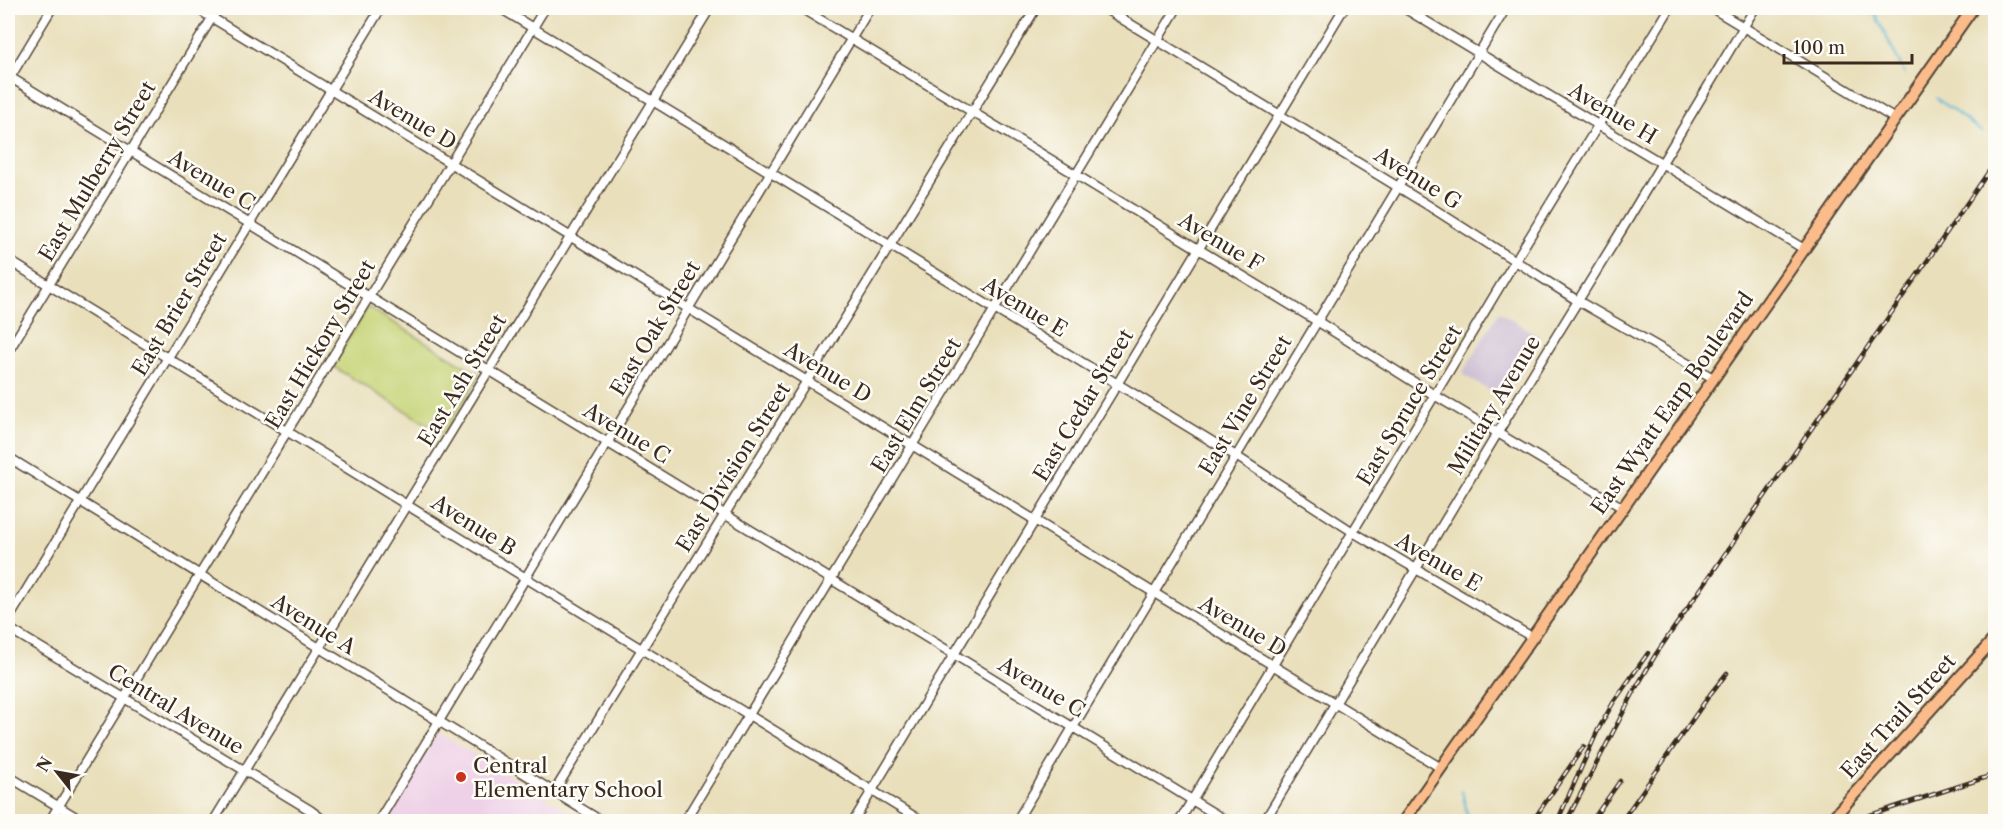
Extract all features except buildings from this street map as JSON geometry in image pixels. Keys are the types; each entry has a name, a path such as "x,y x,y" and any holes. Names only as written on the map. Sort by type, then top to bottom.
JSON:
{"main road":[{"name":"East Wyatt Earp Boulevard","path":"1403,822 1973,8"},
{"name":"East Trail Street","path":"1829,822 1995,637"}],"street":[{"path":"8,78 52,8"},
{"name":"Avenue D","path":"196,8 1441,768"},
{"name":"East Mulberry Street","path":"8,352 218,8"},
{"name":"East Brier Street","path":"8,620 381,8"},
{"name":"Avenue E","path":"500,8 1236,456 1353,532 1532,637"},
{"name":"East Hickory Street","path":"49,822 545,8"},
{"name":"East Ash Street","path":"213,822 710,8"},
{"name":"Avenue F","path":"801,8 1623,508"},
{"name":"East Oak Street","path":"378,822 870,8"},
{"name":"East Division Street","path":"554,792 1036,8"},
{"name":"Avenue G","path":"1104,8 1398,186 1578,301 1713,378"},
{"name":"East Elm Street","path":"684,822 1178,8"},
{"name":"East Cedar Street","path":"853,822 1344,8"},
{"name":"Avenue H","path":"1404,8 1804,249"},
{"name":"East Vine Street","path":"1016,822 1506,8"},
{"name":"East Spruce Street","path":"1179,822 1515,261 1670,8"},
{"path":"1712,8 1895,119"},
{"name":"Military Avenue","path":"1264,822 1755,8"},
{"name":"Avenue C","path":"8,78 1228,822"},
{"name":"Avenue B","path":"8,260 923,822"},
{"name":"Avenue A","path":"8,457 603,822"},
{"name":"Central Avenue","path":"8,628 326,822"},
{"path":"8,776 84,822"}],"shaded area":[{"path":"1499,312 1540,337 1502,398 1462,374"},
{"name":"Central Elementary School","path":"438,733 585,821 383,822"}],"green space":[{"path":"368,307 480,375 443,434 332,366"}],"waterway":[{"path":"1872,8 1905,74"},
{"path":"1936,98 1982,132"},
{"path":"1462,791 1469,822"}],"railway":[{"path":"1566,822 1656,654 1996,161"},
{"path":"1557,822 1598,730 1613,703 1648,653"},
{"path":"1621,822 1727,673"},
{"path":"1532,822 1584,746"},
{"path":"1849,822 1996,774"},
{"path":"1591,822 1620,781"}],"place":[{"name":"Central Elementary School","path":"461,777"}]}
